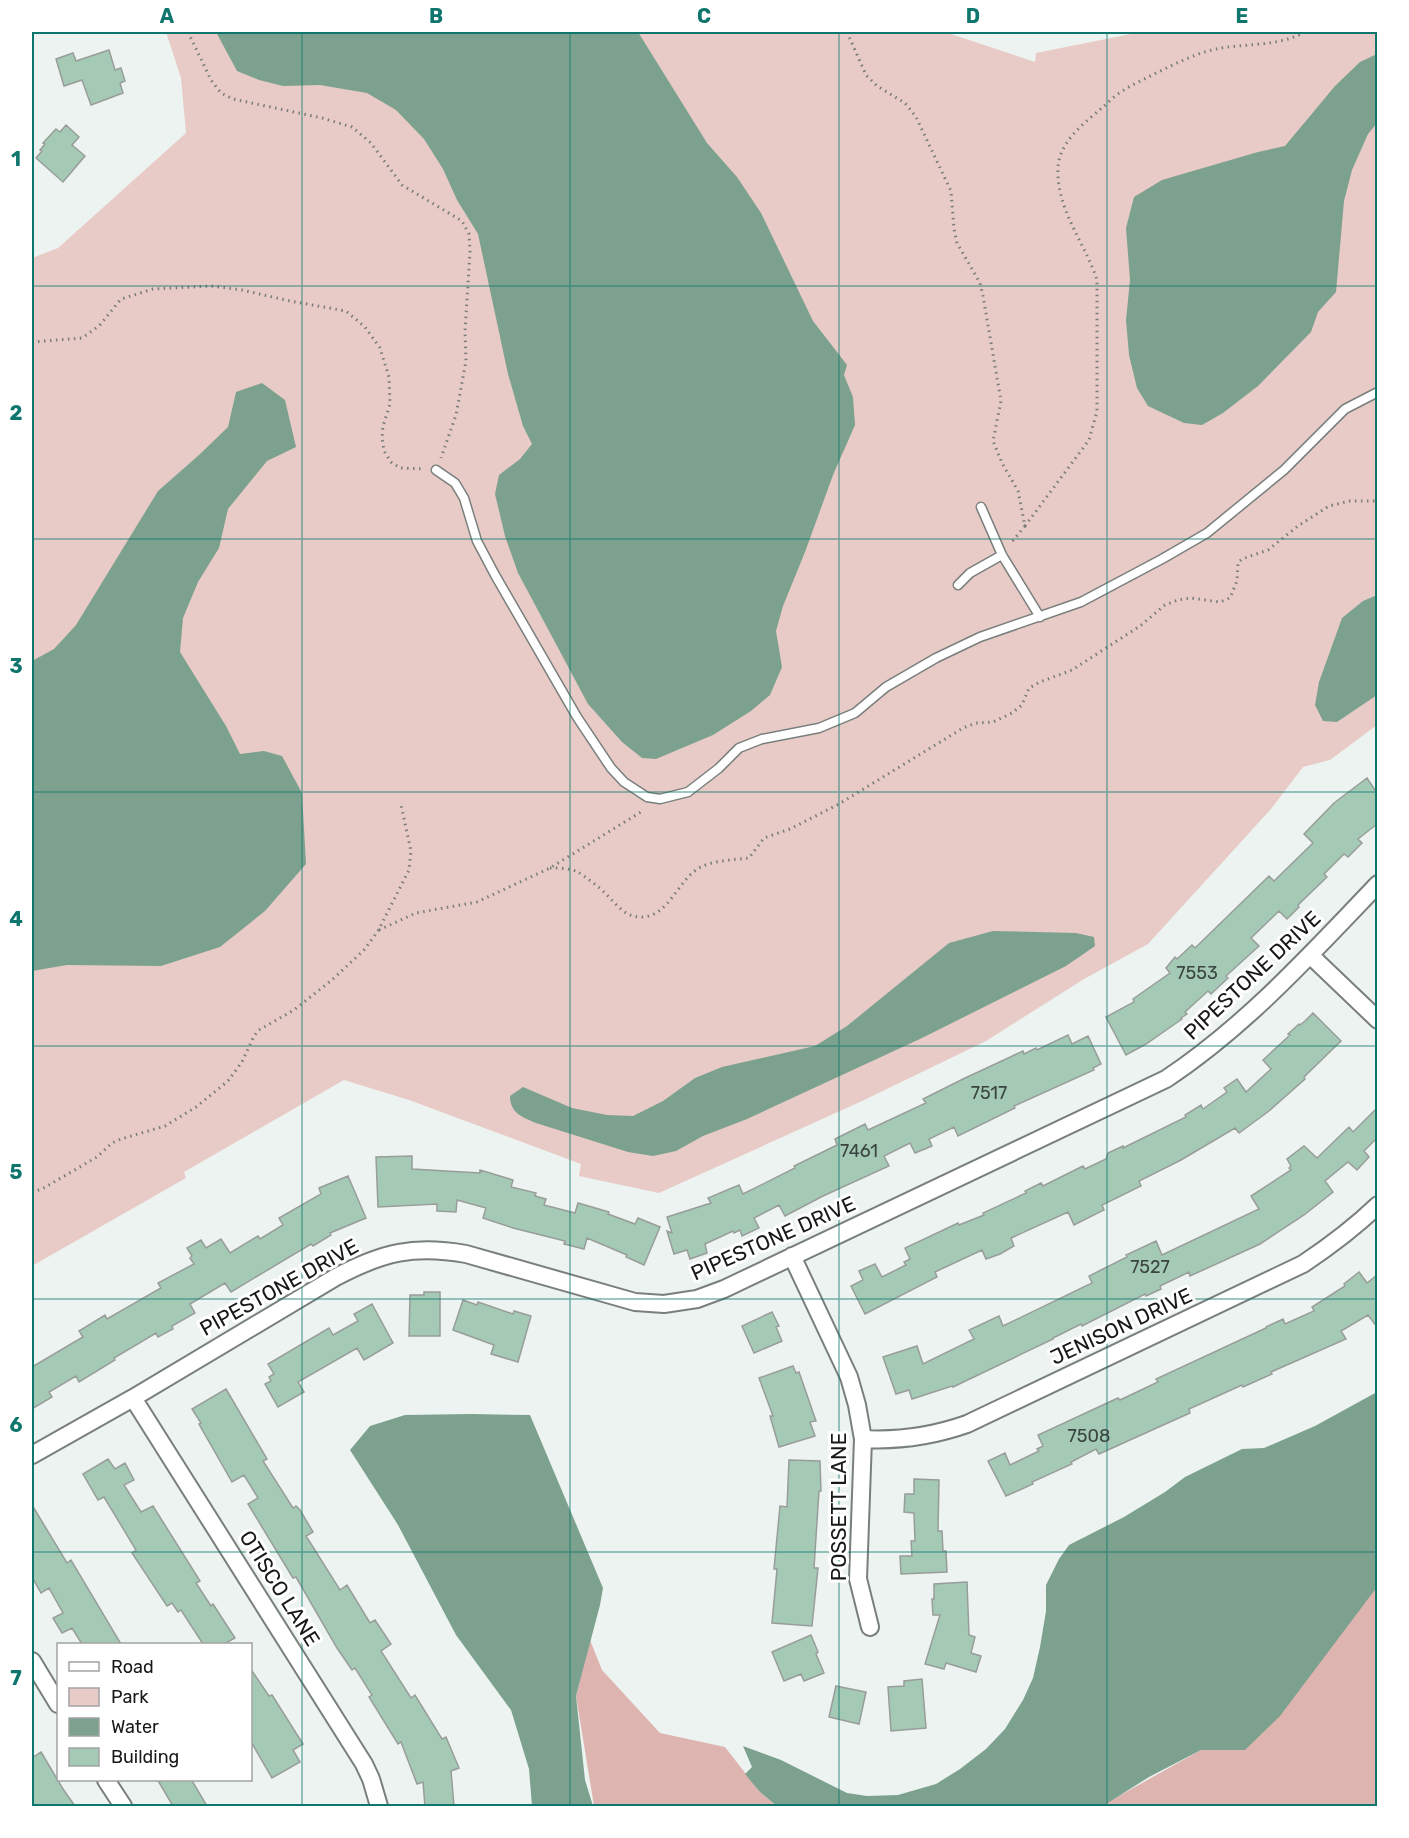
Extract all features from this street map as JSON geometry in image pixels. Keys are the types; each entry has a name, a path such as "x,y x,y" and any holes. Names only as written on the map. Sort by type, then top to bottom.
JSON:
{"street":[{"name":"PIPESTONE DRIVE","path":"32,1455 133,1398 336,1276 364,1262 390,1254 416,1249 466,1254 635,1302 664,1304 697,1299 724,1289 1166,1079 1189,1064 1239,1023 1310,955 1377,884"},
{"path":"1310,955 1377,1020"},
{"name":"JENISON DRIVE","path":"863,1439 916,1438 967,1424 1303,1264 1356,1226 1377,1205"},
{"name":"POSSETT LANE","path":"792,1256 849,1377 857,1405 863,1439 858,1579 870,1627"},
{"name":"OTISCO LANE","path":"133,1398 364,1764 379,1806"},
{"path":"32,1661 57,1702"},
{"path":"107,1781 123,1806"}],"lane":[{"path":"436,470 455,483 464,498 477,542 577,717 611,768 631,787 647,797 660,799 688,792 719,768 739,748 762,739 819,728 855,713 886,687 936,658 980,637 1081,602 1162,560 1207,533 1284,470 1346,409 1377,392"},
{"path":"981,507 1002,555 1040,617"},
{"path":"958,585 970,573 1002,555"}],"path":[{"path":"32,342 82,338 99,326 121,299 153,289 222,287 346,311 365,327 380,348 389,377 390,404 382,438 384,451 391,462 400,468 436,470 456,415 466,361 465,331 470,252 469,234 462,221 402,185 371,143 352,127 322,118 233,99 220,93 210,80 188,32"},
{"path":"847,32 866,75 877,86 905,103 916,117 951,191 957,243 980,283 1001,401 993,441 1018,491 1025,526"},
{"path":"1002,555 1089,440 1097,411 1097,280 1071,225 1062,198 1058,169 1061,154 1068,141 1080,127 1122,90 1183,60 1215,50 1285,40 1305,32"},
{"path":"550,868 562,868 576,872 605,893 621,911 638,917 656,913 665,907 698,868 710,863 749,858 764,838 790,829 839,804 963,728 976,723 993,722 1012,713 1022,705 1029,688 1072,670 1140,626 1165,605 1191,598 1220,602 1230,598 1237,581 1238,563 1242,558 1268,550 1298,526 1329,506 1350,501 1377,501"},
{"path":"378,930 416,913 477,902 550,868 660,799"},
{"path":"32,1192 42,1189 97,1157 112,1143 165,1126 196,1107 228,1081 242,1062 259,1030 294,1010 333,979 364,950 378,930 408,870 411,851 401,805"}],"green space":[{"path":"166,32 945,32 1035,62 1036,53 1141,32 1377,32 1377,725 1330,760 1303,767 1271,809 1148,944 1084,979 986,1041 862,1101 659,1193 579,1176 581,1164 409,1100 344,1080 184,1172 186,1178 32,1266 32,258 58,248 186,133 181,78"}],"shaded area":[{"path":"1377,1585 1377,1806 1101,1806 1201,1750"},
{"path":"590,1640 602,1670 660,1733 725,1747 760,1792 777,1806 594,1806 576,1696"}],"water":[{"path":"216,32 638,32 707,143 737,177 761,213 813,321 847,365 844,375 853,397 855,425 833,475 783,606 776,631 782,667 770,695 751,711 713,735 656,759 642,758 622,742 588,704 518,573 505,536 495,494 499,475 520,459 532,444 523,426 508,374 478,234 457,200 443,169 424,139 396,110 367,93 320,85 283,86 237,71"},
{"path":"1377,54 1377,123 1368,134 1352,170 1344,201 1336,292 1318,312 1311,332 1258,386 1223,413 1202,425 1184,423 1148,406 1137,388 1129,355 1126,320 1130,280 1126,228 1134,197 1162,180 1285,146 1335,86 1360,62"},
{"path":"262,383 285,400 296,447 267,461 228,509 219,548 198,582 183,618 180,652 226,726 240,754 264,751 282,756 302,793 306,864 265,911 220,947 161,966 67,965 32,971 32,661 54,649 76,625 158,491 228,427 236,392"},
{"path":"1377,595 1377,695 1337,722 1323,721 1315,705 1319,682 1342,618 1363,601"},
{"path":"993,931 1076,933 1094,937 1095,946 1066,966 922,1038 747,1119 703,1136 676,1151 653,1156 628,1152 536,1123 522,1116 512,1107 510,1096 523,1087 572,1108 607,1115 633,1116 663,1101 695,1078 722,1067 815,1046 847,1026 949,943"},
{"path":"1377,1392 1377,1587 1280,1716 1245,1750 1201,1750 1149,1777 1103,1806 777,1806 760,1792 745,1774 752,1767 743,1746 781,1760 847,1793 867,1796 898,1795 936,1784 986,1749 1005,1729 1023,1700 1033,1678 1040,1647 1046,1611 1046,1585 1069,1545 1124,1517 1185,1477 1242,1449 1264,1448 1315,1426"},
{"path":"405,1415 530,1415 603,1588 576,1696 585,1780 593,1806 532,1806 529,1769 511,1710 456,1635 398,1525 350,1450 370,1426"}],"building":[{"path":"109,50 115,70 121,68 125,81 120,83 123,93 91,105 82,80 64,86 56,59 73,53 76,61"},
{"path":"66,125 79,137 72,145 85,156 63,182 36,158 42,151 40,150 45,144 43,143 56,129 60,132"},
{"path":"1367,778 1377,793 1377,824 1358,839 1362,843 1348,857 1344,854 1324,874 1327,877 1287,919 1279,911 1251,938 1259,946 1226,976 1228,978 1211,994 1208,991 1185,1012 1187,1014 1182,1019 1126,1055 1106,1017 1134,1002 1133,999 1170,973 1166,968 1175,957 1177,959 1192,945 1195,948 1269,876 1274,881 1313,843 1304,834 1334,803"},
{"path":"1313,1013 1341,1041 1304,1077 1305,1079 1269,1111 1239,1133 1235,1128 1181,1160 1139,1181 1141,1186 1102,1205 1104,1210 1074,1225 1068,1212 1011,1238 1014,1246 1000,1254 986,1259 982,1250 935,1272 937,1277 865,1314 851,1286 863,1280 859,1271 875,1264 882,1277 906,1265 904,1262 910,1259 905,1248 958,1223 959,1225 984,1215 983,1213 1026,1193 1025,1191 1041,1183 1043,1186 1083,1166 1085,1169 1106,1159 1108,1153 1186,1117 1185,1115 1201,1105 1203,1109 1227,1092 1224,1088 1237,1079 1246,1092 1271,1069 1263,1060 1290,1035 1288,1034"},
{"path":"1068,1035 1072,1044 1088,1036 1101,1064 1093,1068 1094,1070 1014,1106 1015,1108 958,1136 954,1127 929,1139 932,1146 915,1153 910,1143 884,1156 889,1166 785,1216 779,1205 754,1218 759,1228 742,1236 740,1230 734,1233 733,1231 705,1244 707,1253 690,1259 687,1250 674,1254 667,1231 672,1233 667,1217 711,1203 708,1198 739,1185 743,1194 837,1145 835,1139 865,1124 868,1130 926,1103 923,1099 963,1079 1023,1051 1024,1054 1036,1048 1037,1050"},
{"path":"1377,1108 1377,1138 1364,1151 1369,1157 1357,1170 1348,1162 1325,1181 1333,1192 1304,1215 1260,1244 1190,1276 1189,1272 1160,1286 1161,1289 1146,1296 1145,1294 1082,1326 1081,1324 953,1387 912,1399 909,1390 896,1394 883,1357 917,1346 923,1364 974,1339 969,1330 999,1316 1003,1326 1092,1283 1089,1276 1156,1241 1162,1255 1259,1209 1251,1196 1291,1170 1287,1159 1304,1146 1317,1158 1349,1127 1353,1132"},
{"path":"412,1156 412,1169 480,1173 480,1170 513,1180 511,1187 536,1193 535,1196 546,1199 544,1205 575,1213 578,1203 609,1212 608,1214 635,1224 638,1218 660,1227 644,1265 587,1238 584,1249 564,1244 565,1241 483,1218 486,1208 457,1200 456,1212 437,1211 437,1204 378,1207 376,1157"},
{"path":"348,1176 366,1218 330,1233 331,1235 313,1246 311,1244 231,1292 225,1283 190,1304 195,1313 172,1326 173,1329 158,1337 156,1333 79,1382 76,1376 49,1392 52,1397 32,1409 32,1367 83,1337 79,1331 105,1315 107,1319 161,1288 158,1283 194,1264 187,1248 201,1240 206,1248 221,1239 230,1253 258,1236 260,1239 283,1225 279,1218 321,1194 319,1188"},
{"path":"1359,1272 1367,1283 1377,1275 1377,1327 1368,1315 1341,1331 1346,1339 1243,1387 1242,1385 1189,1409 1190,1413 1099,1454 1096,1449 1071,1462 1072,1464 1006,1496 988,1461 1005,1453 1010,1465 1039,1451 1037,1449 1043,1446 1038,1435 1118,1398 1120,1400 1158,1382 1156,1379 1283,1319 1285,1324 1314,1311 1312,1307 1345,1286 1344,1284"},
{"path":"424,1292 440,1292 440,1336 409,1336 410,1295 424,1295"},
{"path":"463,1300 477,1305 478,1302 513,1314 514,1311 531,1316 518,1362 491,1354 494,1345 453,1330"},
{"path":"372,1304 393,1343 364,1360 357,1348 298,1382 304,1392 278,1407 265,1384 271,1381 269,1377 274,1374 268,1364 329,1328 333,1335 358,1321 354,1314"},
{"path":"772,1312 779,1326 776,1327 782,1341 754,1353 742,1326"},
{"path":"793,1366 796,1373 799,1372 816,1421 810,1422 815,1436 779,1447 770,1416 773,1416 759,1378"},
{"path":"226,1389 267,1459 263,1461 293,1508 296,1506 300,1510 313,1532 306,1536 340,1590 347,1585 370,1623 375,1620 391,1644 381,1651 411,1698 415,1695 442,1739 446,1737 459,1768 451,1771 454,1806 425,1806 423,1782 417,1784 401,1742 398,1744 369,1697 372,1695 355,1668 352,1670 337,1648 296,1577 293,1578 248,1504 258,1498 244,1475 232,1482 199,1424 201,1423 192,1409"},
{"path":"108,1459 115,1469 125,1463 134,1480 124,1485 141,1512 153,1506 200,1581 196,1583 235,1638 226,1643 202,1643 181,1610 178,1612 172,1603 167,1606 132,1553 136,1550 104,1497 98,1500 83,1474"},
{"path":"789,1460 820,1461 821,1491 819,1491 814,1568 818,1568 812,1626 772,1623 780,1506 787,1507"},
{"path":"914,1479 939,1480 938,1531 942,1531 947,1572 901,1574 900,1556 912,1556 911,1541 915,1541 914,1513 904,1512 905,1494 914,1494"},
{"path":"32,1505 67,1563 71,1560 120,1643 81,1643 72,1628 62,1633 53,1618 63,1613 49,1588 41,1593 32,1577"},
{"path":"967,1582 969,1635 975,1637 971,1653 981,1656 976,1672 946,1663 944,1669 925,1664 940,1615 933,1615 934,1584"},
{"path":"811,1635 824,1673 804,1681 801,1674 784,1681 772,1652"},
{"path":"252,1671 269,1696 272,1695 303,1744 293,1750 300,1762 272,1778 252,1743"},
{"path":"922,1679 926,1728 891,1731 888,1687 904,1686 904,1681"},
{"path":"836,1686 866,1692 859,1724 829,1717"},
{"path":"41,1752 57,1781 75,1806 32,1806 32,1758"},
{"path":"158,1781 192,1781 207,1806 173,1806"}]}
